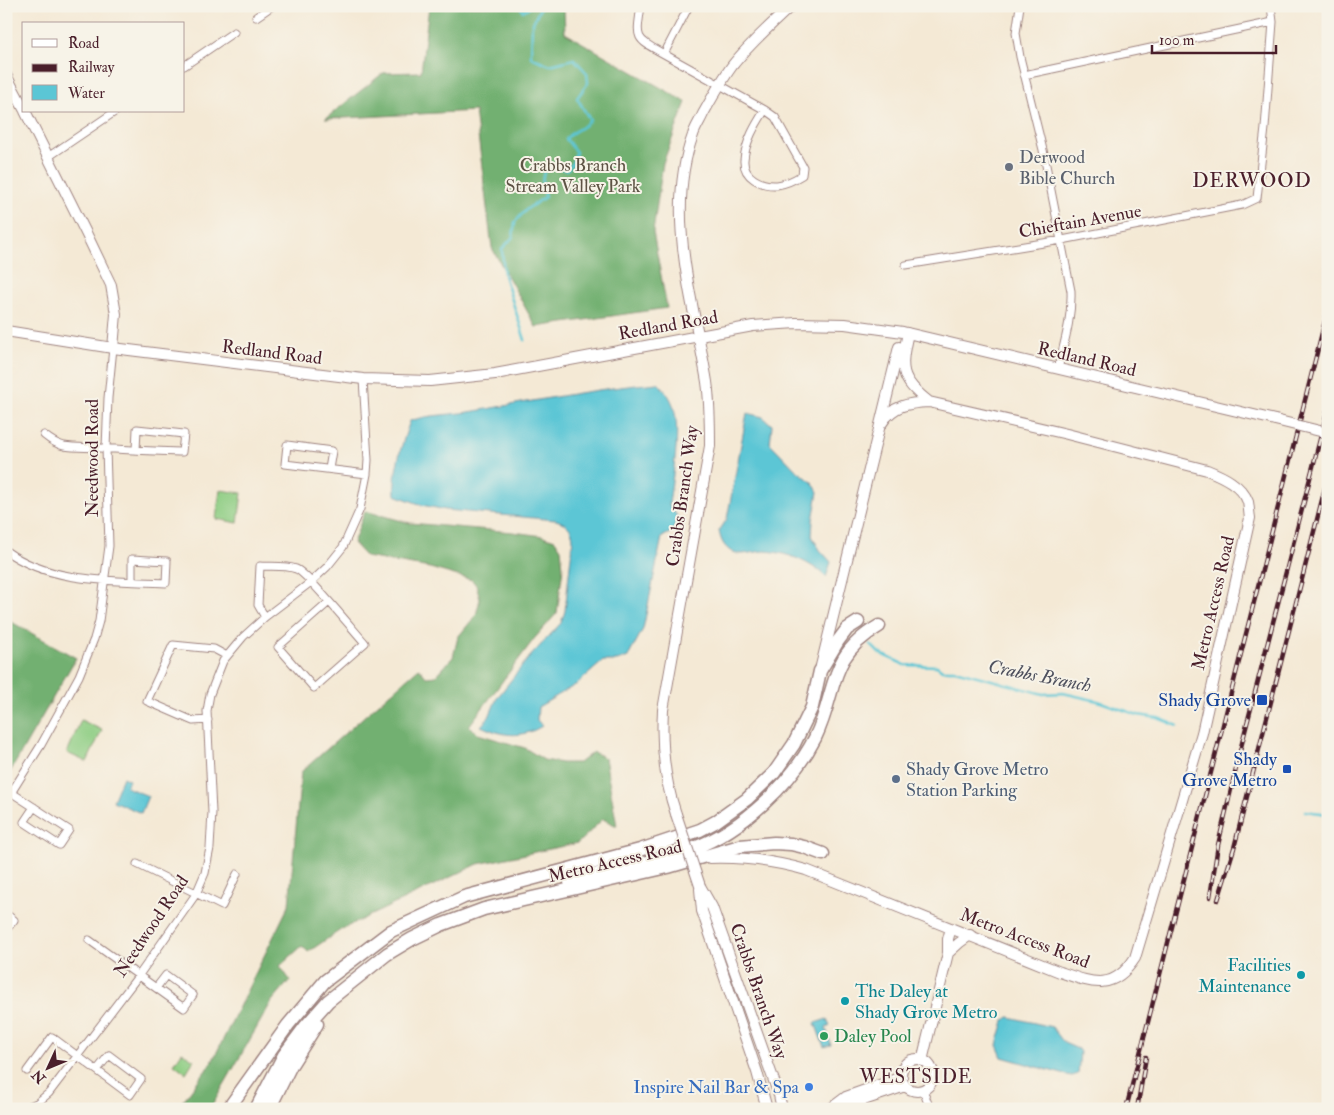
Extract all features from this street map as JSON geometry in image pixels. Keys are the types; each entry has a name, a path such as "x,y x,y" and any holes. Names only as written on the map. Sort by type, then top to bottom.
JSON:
{"highway":[{"path":"820,671 847,629 858,622"},
{"path":"513,901 590,876 696,848 734,826 773,794 791,774 815,738 836,674 846,654 862,637 879,626"},
{"name":"Metro Access Road","path":"260,1066 288,1025 325,981 391,932 464,897 649,847 700,830 715,822 764,784 787,755 812,708 820,671"},
{"path":"699,859 740,846 774,843 804,846 823,854"},
{"name":"Metro Access Road","path":"256,1109 284,1055 305,1027 339,991 394,950 426,931 462,916 513,901 560,892 699,859"},
{"path":"269,1109 291,1065 312,1031 362,973"},
{"path":"228,1109 240,1090 260,1066"},
{"path":"236,1109 260,1066"}],"main road":[{"name":"Crabbs Branch Way","path":"782,1109 779,1095 712,907 700,886 668,791 662,733 664,704 710,446 710,410 707,382 685,256 681,212 683,175 693,134 720,84 748,48 791,6"},
{"name":"Needwood Road","path":"6,75 22,106"},
{"name":"Needwood Road","path":"25,112 94,247 111,285 116,314 113,348"},
{"name":"Redland Road","path":"6,331 113,348 363,379 430,381 494,374 753,326 845,324 905,332 1328,433"},
{"path":"905,332 903,371 915,391 929,402"},
{"name":"Metro Access Road","path":"820,671 879,428 905,332"},
{"path":"879,428 886,417 898,406 929,402"},
{"name":"Metro Access Road","path":"699,859 739,858 774,862 806,870 1060,972 1091,982 1108,981 1120,975 1130,966 1138,948 1202,733 1250,518 1248,501 1238,488 1225,477 1207,470 1067,434 929,402"},
{"name":"Crabbs Branch Way","path":"700,886 702,910 757,1072 767,1109"},
{"path":"922,1061 948,953 948,939 951,928"},
{"path":"948,953 958,942 970,935"},
{"path":"922,1061 929,1065 933,1073 930,1085 923,1090 913,1091 903,1081 903,1068 909,1062 922,1061"},
{"path":"830,1108 849,1105 903,1081"}],"street":[{"path":"256,17 272,6"},
{"path":"641,6 637,34 642,41 766,110 775,117 803,167 802,175 792,181 776,185 762,183 752,178 746,172 743,162 744,153 756,126 766,110"},
{"path":"664,54 689,6"},
{"path":"1020,6 1016,33 1062,240 1071,303 1068,333 1058,369"},
{"path":"1024,75 1273,22 1271,6"},
{"name":"Chieftain Avenue","path":"906,265 1062,240 1242,205 1257,198 1265,128 1273,22"},
{"path":"185,65 234,32"},
{"path":"48,157 115,112"},
{"name":"Needwood Road","path":"6,802 41,745 79,676 99,621 106,580 109,546 106,448 113,348"},
{"name":"Needwood Road","path":"28,1108 49,1093 79,1056 196,894 205,873 210,848 212,812 208,711 210,694 227,656 243,637 265,617 311,582 327,567 343,547 360,509 367,474 368,460 363,379"},
{"path":"44,435 51,441 65,446 136,450 182,452 184,434 137,428 136,450"},
{"path":"329,469 332,451 287,445 285,464 367,474"},
{"path":"6,551 26,563 57,574 106,580 132,581 166,582 167,561 132,560 132,581"},
{"path":"265,617 258,605 260,566 296,569 311,582 329,602 365,643 314,688 278,647 329,602"},
{"path":"208,720 193,721 147,701 173,645 214,649 227,656"},
{"path":"12,793 34,807 69,830 59,845 24,822 34,807"},
{"path":"136,864 222,906 237,874"},
{"path":"6,914 14,920 6,930"},
{"path":"89,940 138,975 156,988 184,1008 193,995 166,975 156,988"},
{"path":"26,1071 52,1037 79,1056 97,1070 130,1094 142,1079 109,1055 97,1070"},
{"path":"923,1090 930,1109"}],"green space":[{"name":"Crabbs Branch Stream Valley Park","path":"429,6 564,6 565,33 686,102 663,163 653,232 667,308 536,327 492,248 475,111 325,119 383,73 421,72"},
{"path":"220,490 242,493 238,523 216,519"},
{"path":"365,511 410,523 513,532 543,536 555,540 561,549 563,568 557,613 534,639 469,726 478,734 525,748 544,760 579,763 593,752 605,758 617,826 603,819 578,843 478,864 342,929 308,952 302,946 280,966 290,980 272,1001 210,1109 177,1109 212,1062 289,905 301,772 419,668 426,677 436,676 453,657 458,637 476,615 480,599 476,585 472,580 430,568 366,557 353,543"},
{"path":"6,619 76,658 6,779"},
{"path":"81,720 102,730 87,762 67,753"},
{"path":"182,1052 194,1060 186,1073 174,1064"}],"water":[{"path":"658,383 670,399 676,416 676,454 669,505 677,516 673,531 662,537 643,629 628,657 617,661 603,661 577,684 538,707 537,720 542,726 527,733 512,735 481,726 489,717 497,698 526,661 561,623 565,611 573,538 568,526 556,520 446,510 422,505 395,495 397,467 410,421 589,391"},
{"path":"747,413 763,417 772,425 770,443 795,469 813,483 818,492 812,536 820,550 831,562 826,577 806,562 790,556 765,551 738,554 728,549 722,541 719,531 727,519"},
{"path":"123,777 129,780 126,787 148,796 141,813 113,801"},
{"path":"1009,1017 1052,1027 1064,1043 1078,1049 1080,1052 1078,1074 1072,1076 1062,1074 1002,1057 997,1045 1004,1021"},
{"name":"Daley Pool","path":"827,1019 830,1026 826,1028 831,1045 824,1047 815,1023"}],"waterway":[{"name":"Crabbs Branch","path":"520,6 523,11 532,6"},
{"name":"Crabbs Branch","path":"525,340 504,275 502,249 513,237 515,222 527,209 545,197 542,180 546,169 549,166 567,170 572,164 576,152 566,139 590,120 577,98 588,83 587,73 574,59 550,65 531,57 532,25 540,8 537,6"},
{"name":"Crabbs Branch","path":"870,644 879,653 905,665 937,666 942,670 955,670 1043,694 1063,693 1098,701 1138,715 1158,718 1178,726"},
{"name":"Crabbs Branch","path":"1305,811 1328,814"}],"railway":[{"path":"1126,1109 1328,309"},
{"path":"1210,897 1218,845 1241,747 1328,408"},
{"path":"1218,900 1234,848 1328,476"},
{"path":"1137,1109 1146,1057"}],"place":[{"name":"Derwood Bible Church","path":"1009,167"},
{"name":"Shady Grove","path":"1262,700"},
{"name":"Shady Grove Metro","path":"1287,769"},
{"name":"Shady Grove Metro Station Parking","path":"896,779"},
{"name":"Facilities Maintenance","path":"1301,975"},
{"name":"The Daley at Shady Grove Metro","path":"845,1001"},
{"name":"Daley Pool","path":"824,1036"},
{"name":"Inspire Nail Bar & Spa","path":"809,1087"}],"district":[{"name":"DERWOOD","path":"1252,180"},
{"name":"WESTSIDE","path":"916,1076"}]}
